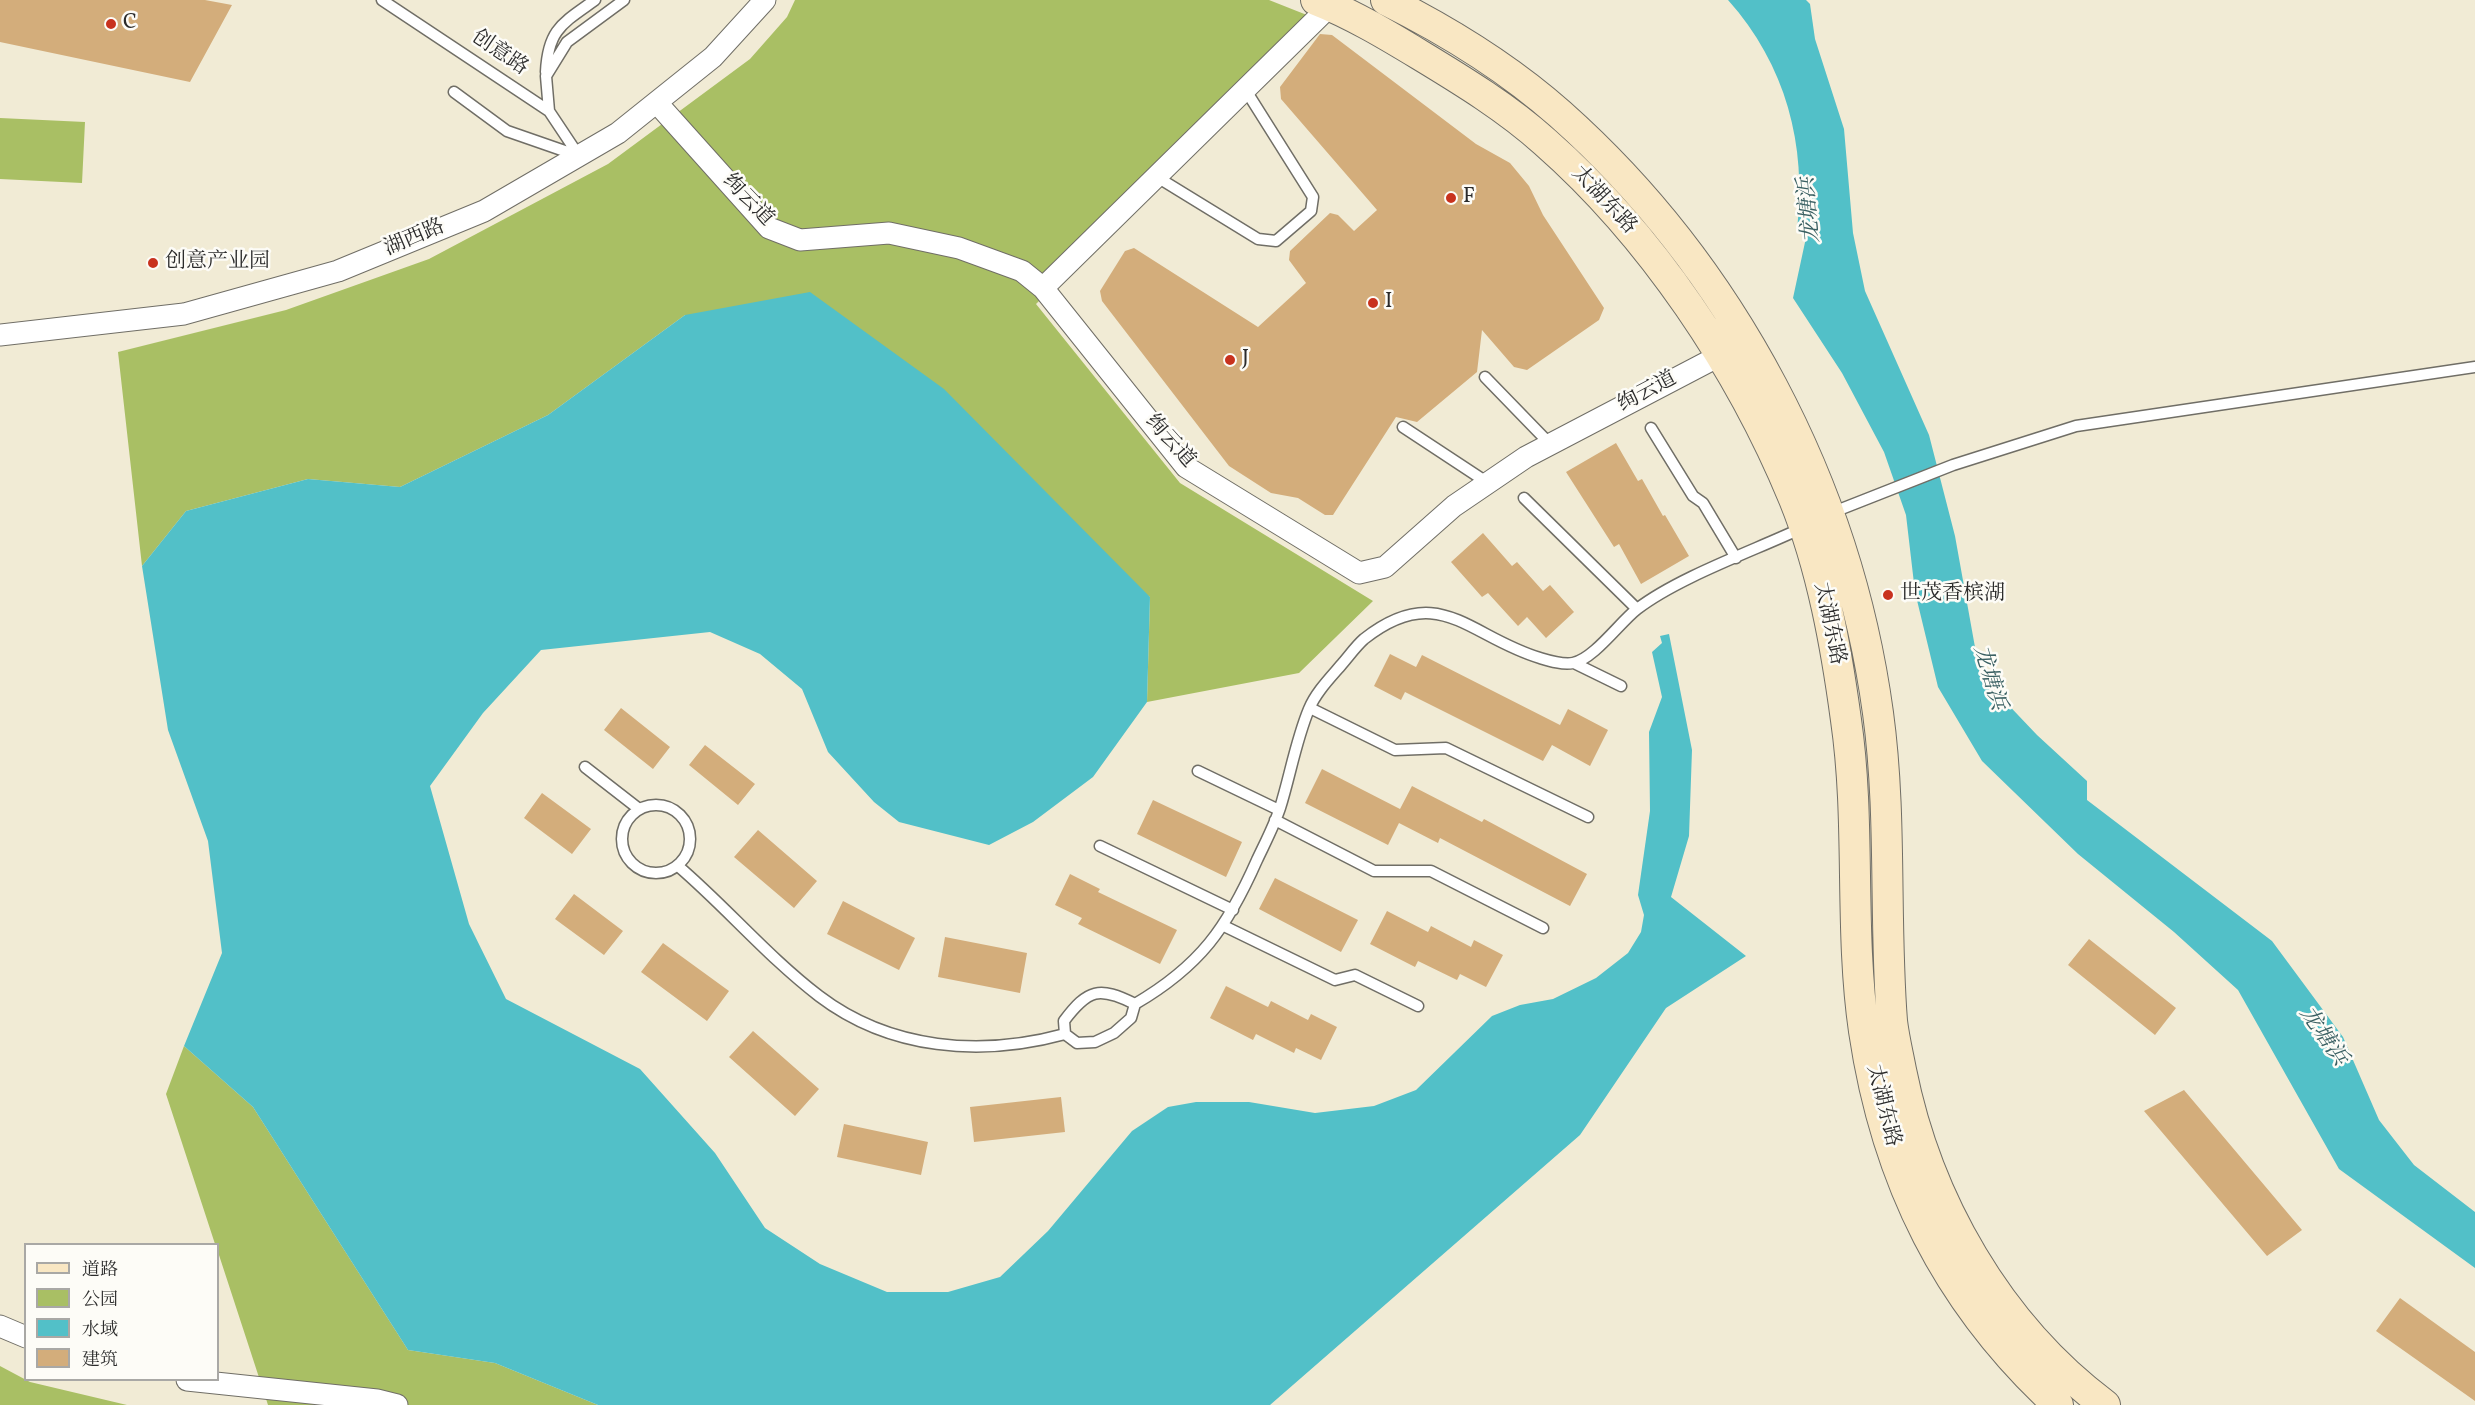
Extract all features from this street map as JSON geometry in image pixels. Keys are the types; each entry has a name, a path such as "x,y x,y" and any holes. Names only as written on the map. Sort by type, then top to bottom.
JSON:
{"main road":[{"name":"太湖东路","path":"1386,0 1488,58 1560,113 1621,174 1671,232 1734,318 1789,419 1831,513 1864,633 1879,714 1885,788 1893,1026 1909,1109 1933,1178 1959,1233 1984,1276 2051,1358 2105,1405"},
{"name":"太湖东路","path":"1323,3 1469,85 1543,140 1599,194 1647,249 1719,356 1760,427 1795,501 1817,570 1833,643 1847,722 1853,783 1857,927 1864,1029 1885,1131 1911,1200 1933,1248 1990,1335 2058,1405"}],"street":[{"name":"湖西路","path":"0,335 184,314 338,272 484,211 618,133 713,57 765,0"},
{"path":"1043,288 1245,89 1323,3"},
{"name":"绚云道","path":"657,103 769,228 800,240 889,233 959,248 1022,271 1043,288 1186,467 1359,573 1385,567 1454,506 1550,444 1719,356"},
{"path":"0,1326 24,1336"},
{"path":"196,1381 377,1400 397,1405"}],"lane":[{"name":"创意路","path":"382,0 549,111 579,156"},
{"path":"549,111 546,76 547,52 558,27 595,0"},
{"path":"546,76 567,42 624,0"},
{"path":"1157,177 1258,239 1276,241 1311,211 1313,197 1245,89"},
{"path":"454,92 507,131 579,156"},
{"path":"1831,513 1953,465 2076,426 2475,367"},
{"path":"1485,377 1550,444"},
{"path":"1403,427 1488,483"},
{"path":"1651,428 1693,496 1703,503 1736,558"},
{"path":"1524,498 1637,609"},
{"path":"1574,663 1601,644 1637,609 1676,585 1803,528"},
{"path":"1135,1004 1115,994 1102,992 1087,995 1064,1021 1065,1034 1077,1043 1095,1042 1114,1033 1131,1018 1135,1004 1168,985 1198,958 1224,926 1277,815 1310,708 1326,683 1363,640 1391,622 1412,613 1429,612 1447,615 1530,655 1552,662 1574,663 1621,686"},
{"path":"1310,708 1395,750 1446,748 1588,817"},
{"path":"585,767 639,809"},
{"path":"1198,771 1374,871 1431,871 1543,928"},
{"path":"651,805 664,806 676,811 685,820 690,832 690,845 686,857 678,866 665,873 650,873 637,868 627,857 622,843 623,829 629,818 639,809 651,805"},
{"path":"1100,846 1233,910"},
{"path":"678,866 819,996 854,1019 907,1038 957,1047 987,1048 1031,1044 1065,1034"},
{"path":"1224,926 1335,981 1355,975 1419,1006"}],"green space":[{"path":"795,0 1269,0 1322,21 1036,304 1180,483 1373,601 1299,673 1147,702 1150,597 685,315 548,415 400,487 308,479 186,511 142,566 118,352 286,310 429,259 608,164 750,59 787,17"},
{"path":"0,118 85,122 82,183 0,179"},
{"path":"184,1046 253,1107 408,1350 495,1363 598,1405 268,1405 219,1255 219,1243 215,1243 166,1094"},
{"path":"0,1366 24,1379 24,1381 127,1405 0,1405"}],"water":[{"name":"龙塘浜","path":"1728,0 1806,0 1810,4 1815,39 1844,129 1853,233 1865,291 1929,435 1955,536 1980,675 2037,735 2087,781 2087,800 2272,941 2343,1037 2379,1120 2414,1165 2475,1212 2475,1268 2339,1169 2238,990 2174,932 2078,854 1982,761 1938,687 1915,592 1906,515 1884,452 1842,373 1793,298 1807,233 1797,230 1799,167 1788,108 1765,51"},
{"path":"810,292 944,389 1150,597 1147,702 1093,777 1033,822 989,845 899,822 874,802 828,752 802,689 760,654 710,632 541,650 483,713 430,786 469,924 506,999 640,1069 715,1153 765,1228 820,1264 887,1292 948,1292 1000,1277 1048,1231 1132,1131 1168,1107 1196,1102 1249,1102 1315,1113 1374,1106 1416,1090 1492,1016 1520,1005 1553,999 1596,978 1628,953 1641,932 1644,915 1638,895 1650,811 1649,732 1662,697 1652,652 1662,643 1660,636 1669,634 1692,750 1689,836 1671,897 1746,956 1666,1008 1580,1135 1270,1405 598,1405 495,1363 408,1350 253,1107 184,1046 222,953 208,841 168,730 142,566 186,511 308,479 400,487 548,415 685,315"}],"building":[{"name":"C","path":"0,0 205,0 232,5 190,82 0,42"},
{"path":"1320,34 1332,35 1476,144 1510,163 1529,186 1543,215 1604,308 1599,320 1527,370 1514,367 1482,330 1477,372 1417,422 1396,417 1333,515 1325,515 1298,498 1271,493 1229,466 1102,301 1100,291 1125,251 1134,248 1258,327 1306,283 1289,260 1290,251 1330,213 1338,215 1354,231 1377,210 1281,99 1280,87"},
{"path":"1616,443 1638,481 1642,479 1689,556 1641,584 1619,544 1614,547 1566,472"},
{"path":"1483,533 1512,566 1517,562 1543,591 1550,585 1574,612 1546,638 1527,617 1518,626 1488,593 1482,597 1451,562"},
{"path":"1390,654 1416,667 1422,655 1560,725 1568,709 1608,730 1590,766 1552,745 1543,761 1405,692 1401,700 1374,686"},
{"path":"621,708 670,747 653,769 604,730"},
{"path":"705,745 755,784 738,805 689,765"},
{"path":"1322,769 1400,809 1412,786 1482,822 1484,819 1587,874 1570,906 1440,838 1438,843 1399,823 1388,845 1305,803"},
{"path":"542,793 591,829 572,854 524,818"},
{"path":"1153,800 1242,842 1226,877 1137,834"},
{"path":"758,830 817,881 794,908 734,857"},
{"path":"1070,874 1100,889 1098,892 1177,930 1160,964 1078,924 1082,918 1055,905"},
{"path":"1275,878 1358,920 1341,952 1259,909"},
{"path":"574,894 623,931 604,955 555,919"},
{"path":"843,901 915,938 899,970 827,934"},
{"path":"1387,911 1428,932 1431,926 1471,947 1474,940 1503,955 1486,987 1460,974 1457,980 1418,961 1415,967 1370,944"},
{"path":"945,937 1027,953 1020,993 938,977"},
{"path":"2089,939 2176,1008 2155,1035 2068,965"},
{"path":"663,943 729,991 707,1021 641,972"},
{"path":"1226,986 1268,1007 1271,1001 1308,1020 1311,1014 1337,1027 1321,1060 1296,1048 1294,1053 1256,1034 1253,1040 1210,1018"},
{"path":"753,1031 819,1089 795,1116 729,1057"},
{"path":"2184,1090 2302,1230 2267,1256 2144,1111"},
{"path":"1061,1097 1065,1132 974,1142 970,1107"},
{"path":"844,1124 928,1142 921,1175 837,1157"},
{"path":"2400,1298 2475,1352 2475,1401 2376,1331"}],"place":[{"name":"C","path":"111,24"},
{"name":"F","path":"1451,198"},
{"name":"创意产业园","path":"153,263"},
{"name":"I","path":"1373,303"},
{"name":"J","path":"1230,360"},
{"name":"世茂香槟湖","path":"1888,595"}]}
